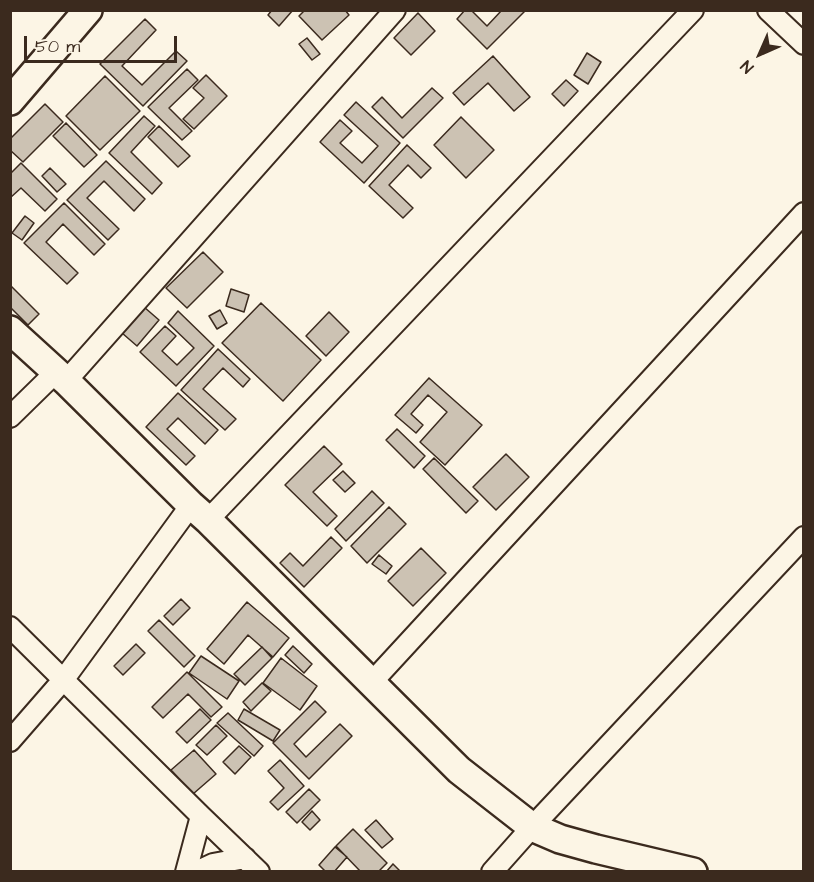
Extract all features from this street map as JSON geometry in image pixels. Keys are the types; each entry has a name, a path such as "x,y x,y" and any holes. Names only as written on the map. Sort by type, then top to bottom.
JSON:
{"street":[{"path":"10,101 88,10"},
{"path":"10,417 61,377 395,10"},
{"path":"10,741 64,679 199,512 693,10"},
{"path":"768,10 804,44"},
{"path":"372,682 804,213"},
{"path":"10,330 199,512 459,770 532,827 560,839 693,872"},
{"path":"492,872 804,537"},
{"path":"10,627 252,865"},
{"path":"186,872 201,816"},
{"path":"196,872 213,864 252,865"}],"building":[{"path":"272,10 293,10 279,26 268,15"},
{"path":"305,10 345,10 349,15 322,40 299,16"},
{"path":"465,10 471,10 487,26 502,10 526,10 487,49 457,19"},
{"path":"418,13 435,31 411,55 394,38"},
{"path":"145,19 156,30 122,66 142,85 176,51 187,61 143,106 100,64"},
{"path":"307,38 320,54 312,60 299,44"},
{"path":"587,53 601,62 588,84 574,75"},
{"path":"493,56 530,97 514,111 488,83 464,105 453,93"},
{"path":"187,69 198,80 169,108 192,131 182,140 148,107"},
{"path":"206,75 227,96 194,129 183,119 204,98 193,88"},
{"path":"105,76 140,111 100,150 66,116"},
{"path":"566,80 578,91 564,106 552,94"},
{"path":"432,88 443,98 403,138 372,107 382,97 402,118"},
{"path":"356,102 400,143 364,183 320,142 340,120 352,131 340,143 362,163 378,146 344,115"},
{"path":"45,104 63,122 23,162 10,150 10,139"},
{"path":"144,116 155,126 131,152 162,183 152,194 109,153"},
{"path":"461,117 494,150 466,178 434,145"},
{"path":"66,123 97,155 84,167 53,136"},
{"path":"159,126 190,156 178,167 148,137"},
{"path":"407,145 431,168 421,178 408,165 389,185 413,208 403,218 369,186"},
{"path":"106,161 145,199 134,211 104,181 87,198 119,229 108,240 67,200"},
{"path":"21,163 57,199 45,211 21,188 10,198 10,174"},
{"path":"50,168 66,184 57,192 42,176"},
{"path":"64,203 105,244 94,255 63,224 46,242 78,273 67,284 24,243"},
{"path":"25,216 34,223 22,240 12,233"},
{"path":"203,252 223,272 187,308 166,288"},
{"path":"10,285 39,314 28,325 10,307"},
{"path":"231,289 249,295 244,312 226,306"},
{"path":"261,303 321,360 283,401 222,343"},
{"path":"144,307 159,320 137,346 122,333"},
{"path":"220,310 227,323 217,329 209,316"},
{"path":"178,311 214,346 176,386 140,352 165,326 176,336 162,351 177,365 194,348 168,323"},
{"path":"329,312 349,332 326,356 306,336"},
{"path":"218,349 250,379 243,387 223,368 203,389 236,419 225,430 181,390"},
{"path":"429,378 482,425 445,465 420,442 447,412 428,395 411,414 423,425 416,433 395,415"},
{"path":"178,393 218,430 205,444 178,418 167,429 195,456 186,465 146,427"},
{"path":"397,429 425,456 414,468 386,440"},
{"path":"324,446 342,464 313,492 337,516 327,526 285,485"},
{"path":"506,454 529,477 496,510 473,487"},
{"path":"434,458 478,501 466,513 423,469"},
{"path":"343,471 355,483 345,492 333,480"},
{"path":"372,491 384,503 346,541 335,529"},
{"path":"389,507 406,524 367,563 351,546"},
{"path":"331,537 342,548 304,587 280,563 290,553 303,566"},
{"path":"421,548 446,573 413,606 388,581"},
{"path":"379,555 392,566 386,574 372,564"},
{"path":"181,599 190,608 173,625 164,616"},
{"path":"247,602 289,638 273,657 248,635 224,664 207,649"},
{"path":"159,620 195,656 184,667 148,631"},
{"path":"136,644 145,653 123,675 114,666"},
{"path":"293,646 312,664 304,673 285,655"},
{"path":"262,647 272,658 245,685 234,674"},
{"path":"201,656 239,681 227,699 189,673"},
{"path":"281,658 317,686 300,710 263,683"},
{"path":"187,672 222,707 211,717 188,694 163,718 152,707"},
{"path":"262,683 271,691 251,711 243,702"},
{"path":"315,701 326,712 294,744 306,757 340,724 352,736 309,779 273,743"},
{"path":"200,709 211,720 187,743 176,732"},
{"path":"244,709 280,730 273,741 238,720"},
{"path":"228,713 263,746 254,756 217,723"},
{"path":"216,725 227,736 207,755 196,745"},
{"path":"239,746 251,757 235,774 223,762"},
{"path":"194,750 216,774 193,794 171,770"},
{"path":"280,760 304,786 278,810 270,802 284,788 268,771"},
{"path":"309,789 320,800 297,823 286,812"},
{"path":"312,811 320,820 310,830 302,822"},
{"path":"376,820 393,839 382,848 365,830"},
{"path":"353,829 387,863 378,872 361,872 336,846"},
{"path":"335,847 347,857 334,872 326,872 319,865"},
{"path":"393,864 401,872 386,872"}]}
